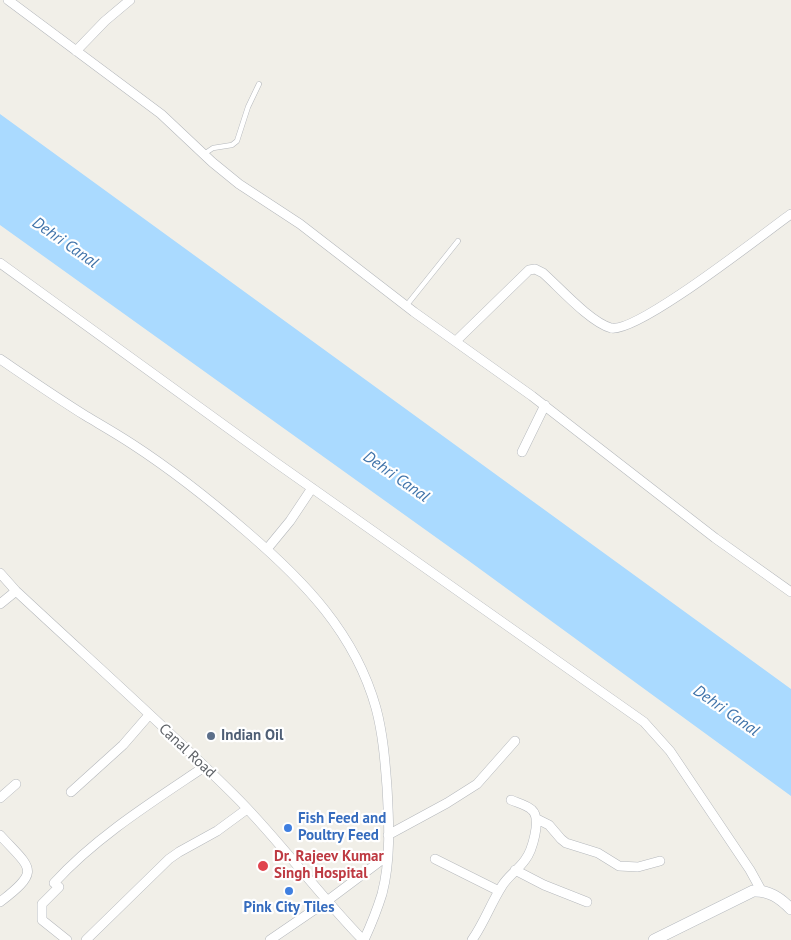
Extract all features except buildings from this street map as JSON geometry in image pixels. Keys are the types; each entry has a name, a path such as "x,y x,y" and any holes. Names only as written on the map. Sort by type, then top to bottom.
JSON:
{"main road":[{"path":"654,940 753,891 761,890 777,896 791,909"}],"street":[{"path":"8,0 161,114 232,178 300,224 406,306 545,405 715,538 791,592"},
{"path":"76,51 105,21 130,0"},
{"path":"456,341 529,270 542,273 595,319 613,328 622,328 660,308 791,214"},
{"path":"0,263 312,488 644,722 670,751 750,870 761,890"},
{"path":"0,359 163,465 193,487 267,549 308,588 336,625 363,675 376,708 382,741 388,801 387,856 382,893 374,918 363,940"},
{"path":"522,452 545,405"},
{"path":"267,549 290,521 312,488"},
{"name":"Canal Road","path":"0,573 16,591 247,809 363,940"},
{"path":"0,604 16,591"},
{"path":"71,792 123,745 149,715"},
{"path":"388,834 447,803 478,784 515,741"},
{"path":"67,940 42,920 42,904 57,885 79,860 124,822 204,767"},
{"path":"0,798 16,784"},
{"path":"472,940 508,876 525,861 530,852 536,820 532,809 512,800"},
{"path":"86,940 169,860 179,852 218,831 247,809"},
{"path":"536,820 549,824 566,843 598,853 619,866 638,867 660,861"},
{"path":"0,835 26,864 29,870 24,882 0,902"},
{"path":"270,940 328,901 387,856"},
{"path":"435,859 499,891"},
{"path":"515,870 544,885 587,902"}],"lane":[{"path":"204,154 213,148 232,145 237,141 248,107 259,84"},
{"path":"406,306 458,241"}],"water":[{"name":"Dehri Canal","path":"0,114 791,689 791,796 469,561 0,225"}],"place":[{"name":"Indian Oil","path":"211,736"},
{"name":"Fish Feed and Poultry Feed","path":"288,828"},
{"name":"Dr. Rajeev Kumar Singh Hospital","path":"263,866"},
{"name":"Pink City Tiles","path":"289,891"}]}
